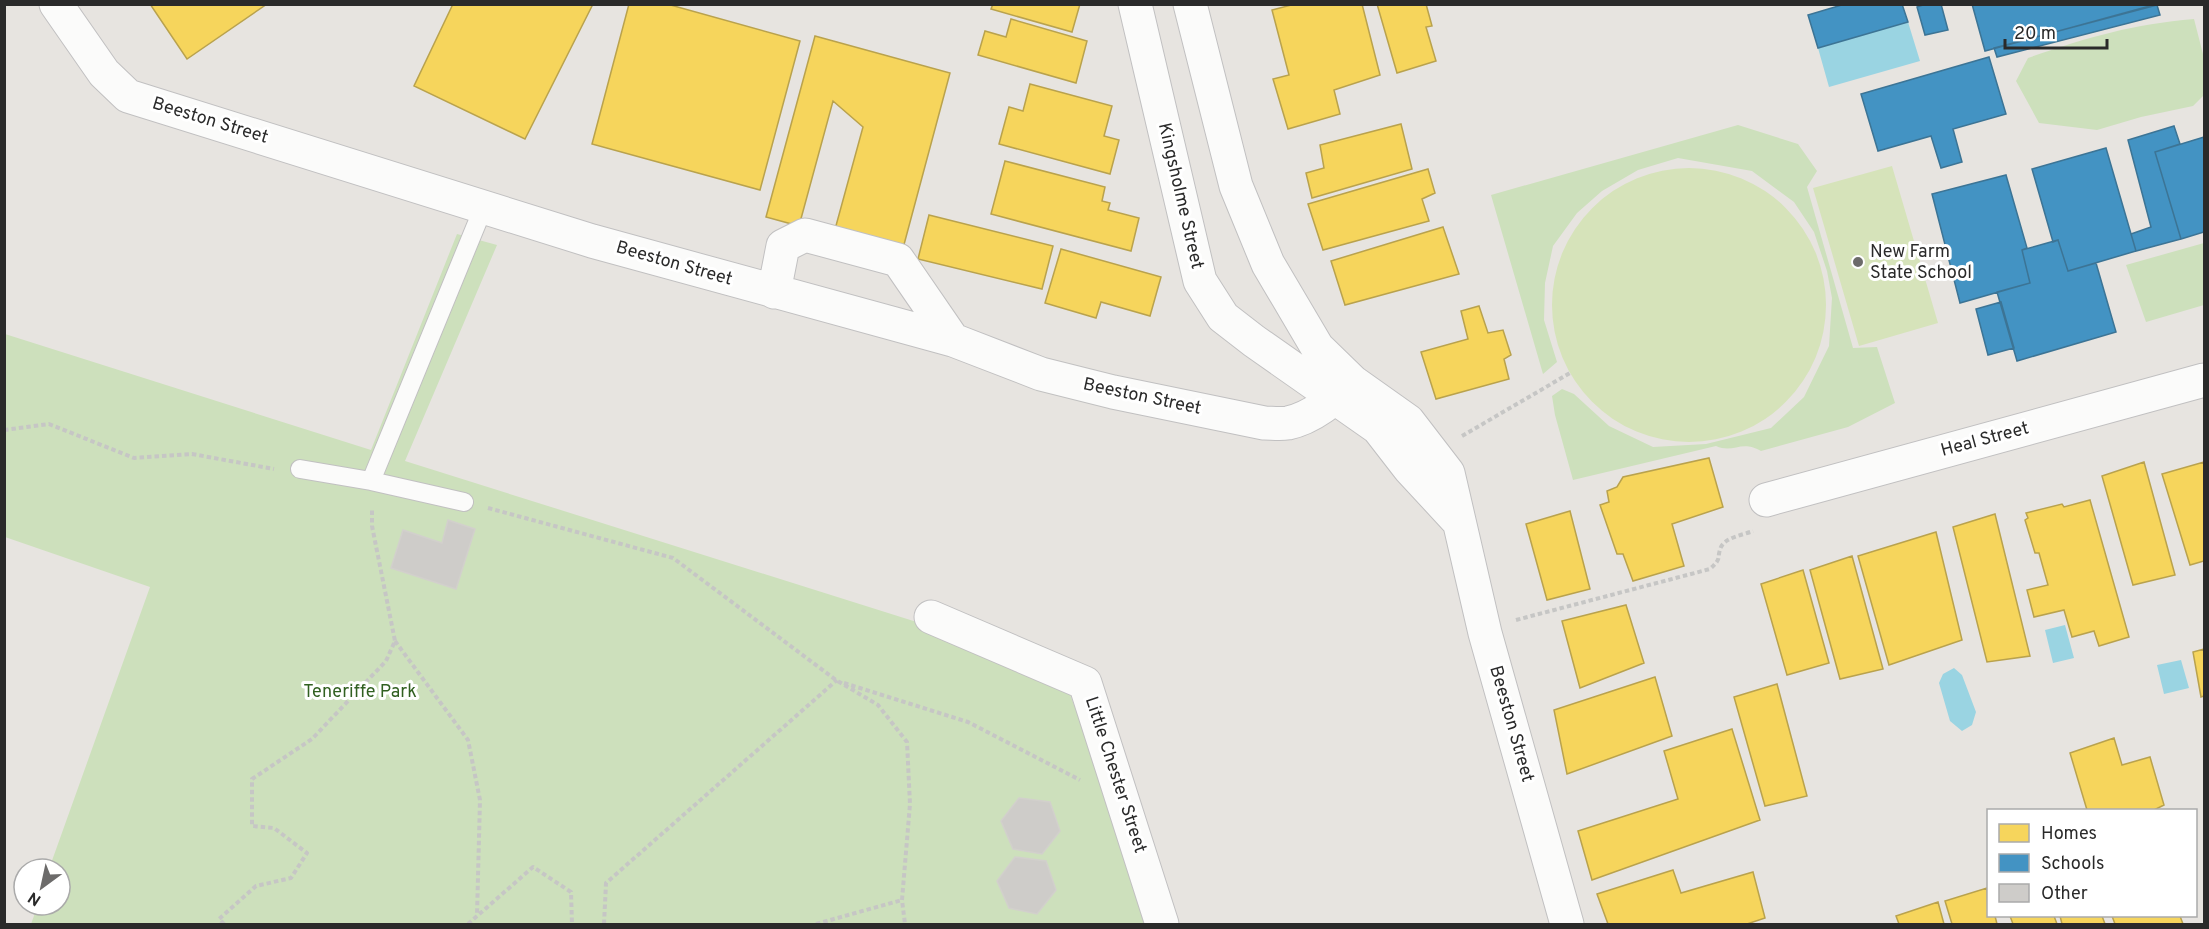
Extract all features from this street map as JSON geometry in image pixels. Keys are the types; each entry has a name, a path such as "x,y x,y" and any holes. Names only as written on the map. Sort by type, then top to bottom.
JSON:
{"street":[{"name":"Beeston Street","path":"56,4 104,73 128,96 592,241 953,340 1041,374 1113,392 1264,423 1288,423 1311,414 1344,390 1409,468 1459,523 1485,633 1567,924"},
{"name":"Kingsholme Street","path":"1135,4 1200,281 1223,317 1254,341 1344,390"},
{"path":"1194,8 1236,186 1268,264 1344,390"},
{"path":"774,292 783,246 805,235 878,254 898,260 953,340"},
{"name":"Heal Street","path":"1766,500 2205,380"},
{"name":"Little Chester Street","path":"931,617 1085,683 1162,924"}],"lane":[{"path":"371,481 484,206"},
{"path":"300,469 371,481 464,502"}],"path":[{"path":"1492,417 1570,373"},
{"path":"4,430 49,424 134,458 192,454 279,470 300,469"},
{"path":"371,481 372,526 395,641 468,740 480,800 477,915"},
{"path":"1485,633 1519,619 1710,569 1720,560 1722,547 1728,540 1755,530 1765,517 1766,500"},
{"path":"464,502 674,558 836,680 878,705 907,742 910,804 902,900 905,924"},
{"path":"224,924 219,919 256,886 291,878 307,853 274,828 252,826 252,779 312,739 386,661 395,641"},
{"path":"836,680 968,722 1084,782"},
{"path":"604,924 606,883 836,680"},
{"path":"468,924 532,867 571,891 572,924"},
{"path":"816,924 902,900"}],"green space":[{"path":"2194,19 2204,58 2204,95 2193,106 2141,117 2097,130 2039,123 2016,81 2028,58 2110,33 2150,24"},
{"path":"1738,125 1798,144 1817,171 1807,187 1853,348 1877,347 1895,403 1848,427 1761,451 1748,446 1722,448 1716,446 1573,480 1552,396 1562,389 1574,394 1609,426 1653,447 1706,444 1771,428 1804,397 1829,346 1832,298 1827,271 1814,232 1794,202 1752,171 1678,158 1638,170 1602,191 1577,213 1553,246 1545,283 1544,320 1557,362 1543,374 1491,195"},
{"path":"1892,166 1938,323 1859,346 1813,188"},
{"path":"1702,168 1742,178 1765,191 1786,208 1803,229 1816,252 1824,278 1826,305 1824,332 1816,358 1803,381 1786,402 1765,419 1742,432 1716,440 1676,442 1636,432 1624,426 1602,411 1583,392 1562,358 1554,332 1552,292 1562,252 1568,240 1583,218 1602,199 1636,178 1662,170"},
{"name":"Teneriffe Park","path":"457,234 497,245 405,461 923,624 1068,689 1156,924 31,924 34,917 72,917 72,857 53,857 150,587 5,537 5,334 371,450"},
{"path":"2204,243 2204,305 2146,322 2126,265"}],"water":[{"path":"1908,22 1920,61 1829,87 1818,48"},
{"path":"2065,625 2074,658 2053,663 2045,630"},
{"path":"2181,660 2189,688 2164,694 2157,665"},
{"path":"1954,668 1962,675 1976,712 1972,725 1962,731 1950,721 1939,683 1943,674"}],"building: Homes":[{"path":"150,4 267,4 187,59"},
{"path":"453,4 593,4 525,139 414,86"},
{"path":"629,4 667,4 800,41 760,190 592,144"},
{"path":"993,4 1080,4 1072,32 991,9"},
{"path":"1295,4 1362,4 1380,75 1334,90 1340,114 1288,129 1273,79 1289,75 1272,10"},
{"path":"1377,4 1426,4 1432,26 1426,27 1436,61 1397,73"},
{"path":"1011,19 1087,41 1076,83 978,55 985,31 1006,37"},
{"path":"815,36 950,73 902,252 834,233 863,127 833,101 799,226 766,217"},
{"path":"1030,84 1112,106 1104,136 1119,140 1110,174 999,144 1009,107 1023,111"},
{"path":"1401,124 1412,169 1312,198 1306,173 1324,168 1320,145"},
{"path":"1005,161 1105,187 1102,201 1110,203 1108,210 1139,218 1131,251 991,214"},
{"path":"1428,169 1435,193 1422,199 1429,221 1323,250 1308,204"},
{"path":"929,215 1053,246 1042,289 918,259"},
{"path":"1443,227 1459,274 1345,305 1331,261"},
{"path":"1061,249 1161,277 1150,316 1101,302 1096,318 1045,303"},
{"path":"1479,306 1488,333 1503,330 1511,355 1504,359 1509,379 1436,399 1421,352 1468,339 1461,311"},
{"path":"1709,458 1723,507 1672,524 1684,566 1633,581 1623,554 1617,554 1600,505 1609,502 1607,491 1617,487 1623,477"},
{"path":"2144,462 2175,575 2133,585 2102,476"},
{"path":"2204,462 2204,561 2190,565 2162,474"},
{"path":"2090,500 2129,637 2099,646 2094,631 2072,637 2064,610 2034,617 2027,590 2048,585 2039,553 2035,553 2025,520 2028,518 2026,513"},
{"path":"1570,511 1590,589 1547,600 1526,524"},
{"path":"1995,514 2030,656 1987,662 1953,527"},
{"path":"1936,532 1962,640 1889,665 1858,556"},
{"path":"1852,556 1883,669 1840,679 1810,570"},
{"path":"1803,570 1829,663 1787,675 1761,584"},
{"path":"1626,605 1644,663 1580,688 1562,621"},
{"path":"2204,649 2204,696 2201,697 2193,652"},
{"path":"1655,677 1672,736 1567,774 1554,710"},
{"path":"1777,684 1807,796 1765,806 1734,697"},
{"path":"1732,729 1760,820 1592,880 1578,831 1678,799 1664,751"},
{"path":"2114,738 2122,765 2150,757 2164,805 2156,809 2087,809 2070,753"},
{"path":"1673,870 1681,893 1753,872 1765,918 1747,924 1608,924 1597,894"},
{"path":"1987,888 1987,917 1995,917 1997,924 1952,924 1945,901"},
{"path":"1938,902 1944,924 1899,924 1896,916"},
{"path":"2010,917 2054,917 2057,924 2013,924"},
{"path":"2060,917 2102,917 2105,924 2062,924"},
{"path":"2112,917 2180,917 2183,924 2115,924"}],"building: Schools":[{"path":"1845,4 1902,4 1908,22 1818,48 1808,15"},
{"path":"1926,4 1941,4 1948,30 1925,35 1917,7"},
{"path":"1972,4 2157,4 1985,51"},
{"path":"2157,5 2160,15 1997,57 1994,48"},
{"path":"1989,57 2006,114 1953,129 1962,162 1941,168 1931,136 1878,151 1861,94"},
{"path":"2174,126 2180,144 2155,152 2181,239 2136,251 2131,234 2151,227 2128,140"},
{"path":"2204,137 2204,232 2181,239 2155,152"},
{"path":"2106,148 2136,251 2068,271 2058,240 2053,242 2032,169"},
{"path":"2006,175 2027,248 2022,250 2030,283 1960,303 1932,194"},
{"path":"2058,240 2068,271 2096,263 2116,332 2017,361 1997,292 2030,283 2022,250"},
{"path":"2001,302 2014,348 1988,355 1976,309"}],"building: Other":[{"path":"448,520 475,529 456,589 391,568 403,530 442,543"},
{"path":"1019,798 1050,802 1060,831 1042,854 1013,849 1001,821"},
{"path":"1015,857 1046,861 1056,890 1037,914 1009,908 997,881"}],"place":[{"name":"New Farm State School","path":"1858,262"}]}
